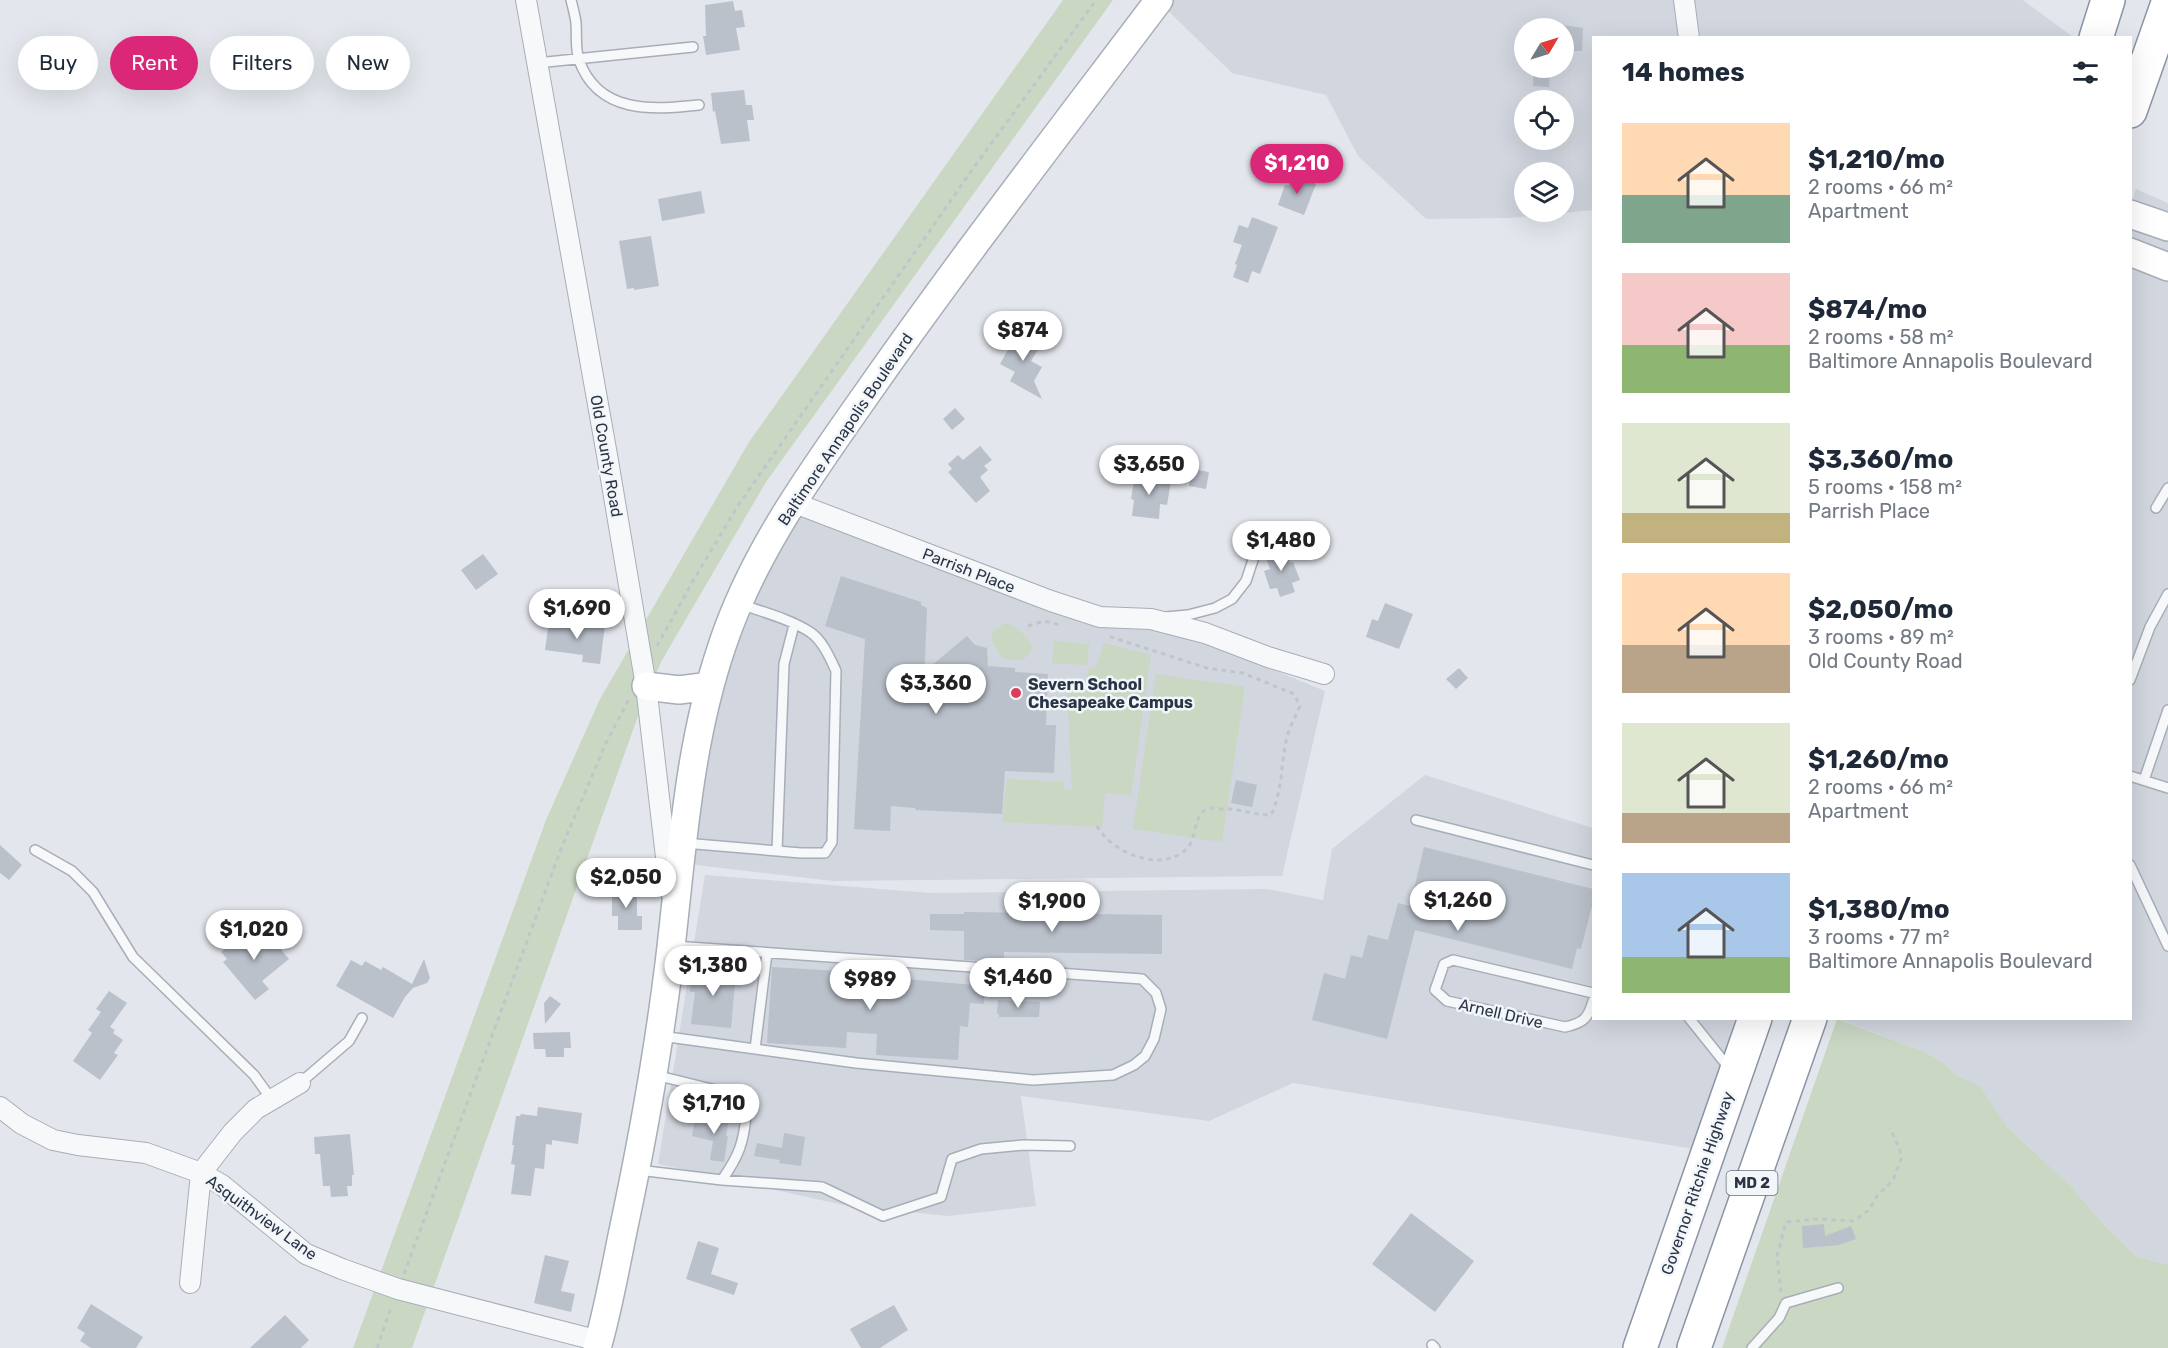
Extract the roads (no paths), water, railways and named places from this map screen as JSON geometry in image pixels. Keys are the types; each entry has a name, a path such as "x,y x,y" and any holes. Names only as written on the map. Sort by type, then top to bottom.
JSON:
{"highway":[{"path":"2097,36 2108,0"},
{"path":"2132,105 2168,3"},
{"name":"Governor Ritchie Highway","path":"1640,1348 1754,1020"},
{"name":"MD 2","path":"1694,1348 1809,1020"}],"street":[{"name":"Old County Road","path":"526,0 608,454 639,690 674,915"},
{"name":"Baltimore Annapolis Boulevard","path":"598,1345 636,1170 653,1075 693,763 710,686 723,642 739,603 765,549 792,502 937,295 1159,0"},
{"path":"1684,0 1689,36"},
{"path":"2132,215 2168,227"},
{"path":"2132,253 2168,267"},
{"name":"Parrish Place","path":"792,502 1051,601 1100,617 1151,619 1205,633 1268,657 1324,674"},
{"path":"639,690 679,690 710,686"},
{"path":"190,1283 201,1173 232,1132 256,1109 300,1083"},
{"name":"Asquithview Lane","path":"0,1107 22,1124 53,1140 146,1153 201,1173 239,1198 306,1254 342,1269 398,1289 598,1345"}],"lane":[{"path":"571,0 576,23 578,58 589,81 606,96 634,107 665,108 699,105"},
{"path":"537,63 693,47"},
{"path":"2156,508 2168,488"},
{"path":"1151,619 1188,615 1215,608 1232,599 1246,581 1260,539 1269,532 1276,533"},
{"path":"2132,675 2150,627 2168,594"},
{"path":"681,843 825,853 832,842 836,671 828,653 812,633 739,603"},
{"path":"777,851 784,664 794,625"},
{"path":"2144,780 2168,710"},
{"path":"2132,777 2168,788"},
{"path":"1416,820 1592,865"},
{"path":"35,850 72,871 93,892 134,957 254,1075 272,1100"},
{"path":"2132,869 2168,946"},
{"path":"659,1035 856,1063 1033,1080 1113,1075 1134,1065 1145,1056 1154,1039 1161,1009 1156,993 1142,978 671,946"},
{"path":"755,1049 767,953"},
{"name":"Arnell Drive","path":"1592,993 1453,960 1444,964 1436,990 1447,1001 1565,1027 1576,1025 1589,1016 1592,1005"},
{"path":"300,1083 349,1041 362,1018"},
{"path":"1691,1020 1735,1075"},
{"path":"653,1075 728,1093 746,1114 744,1139 735,1162 722,1180"},
{"path":"636,1170 722,1180 822,1187 883,1216 941,1197 952,1159 981,1149 1023,1145 1071,1146"},
{"path":"1752,1348 1779,1318 1786,1303 1838,1288"}],"place":[{"name":"Severn School Chesapeake Campus","path":"1016,693"}]}
